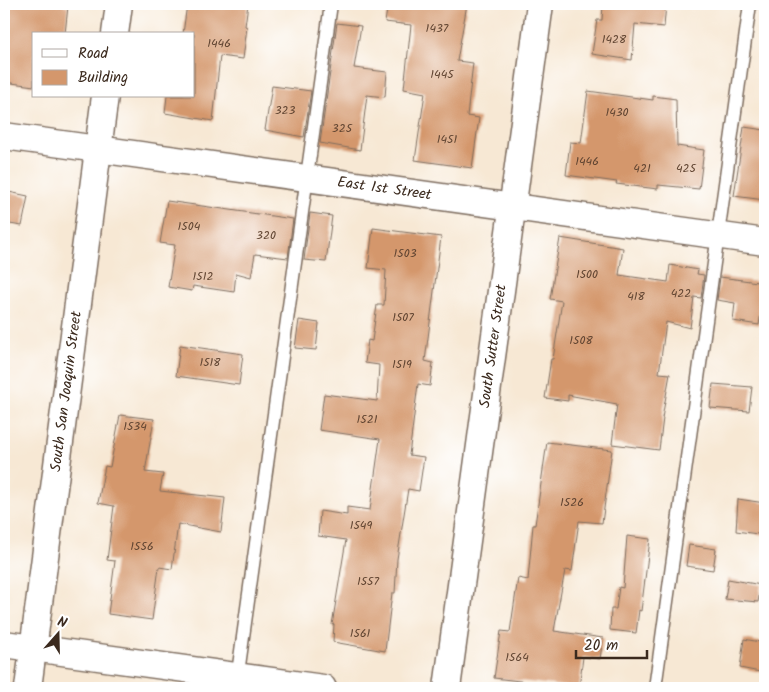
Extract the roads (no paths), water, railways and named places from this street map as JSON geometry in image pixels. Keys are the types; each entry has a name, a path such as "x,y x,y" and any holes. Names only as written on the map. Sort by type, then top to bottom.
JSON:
{"street":[{"path":"115,32 119,4"},
{"name":"South Sutter Street","path":"447,688 540,4"},
{"name":"South San Joaquin Street","path":"28,688 105,98"},
{"name":"East 1st Street","path":"4,136 765,242"},
{"path":"4,644 236,682 323,688"}],"lane":[{"path":"236,682 331,4"},
{"path":"655,688 750,4"}]}
